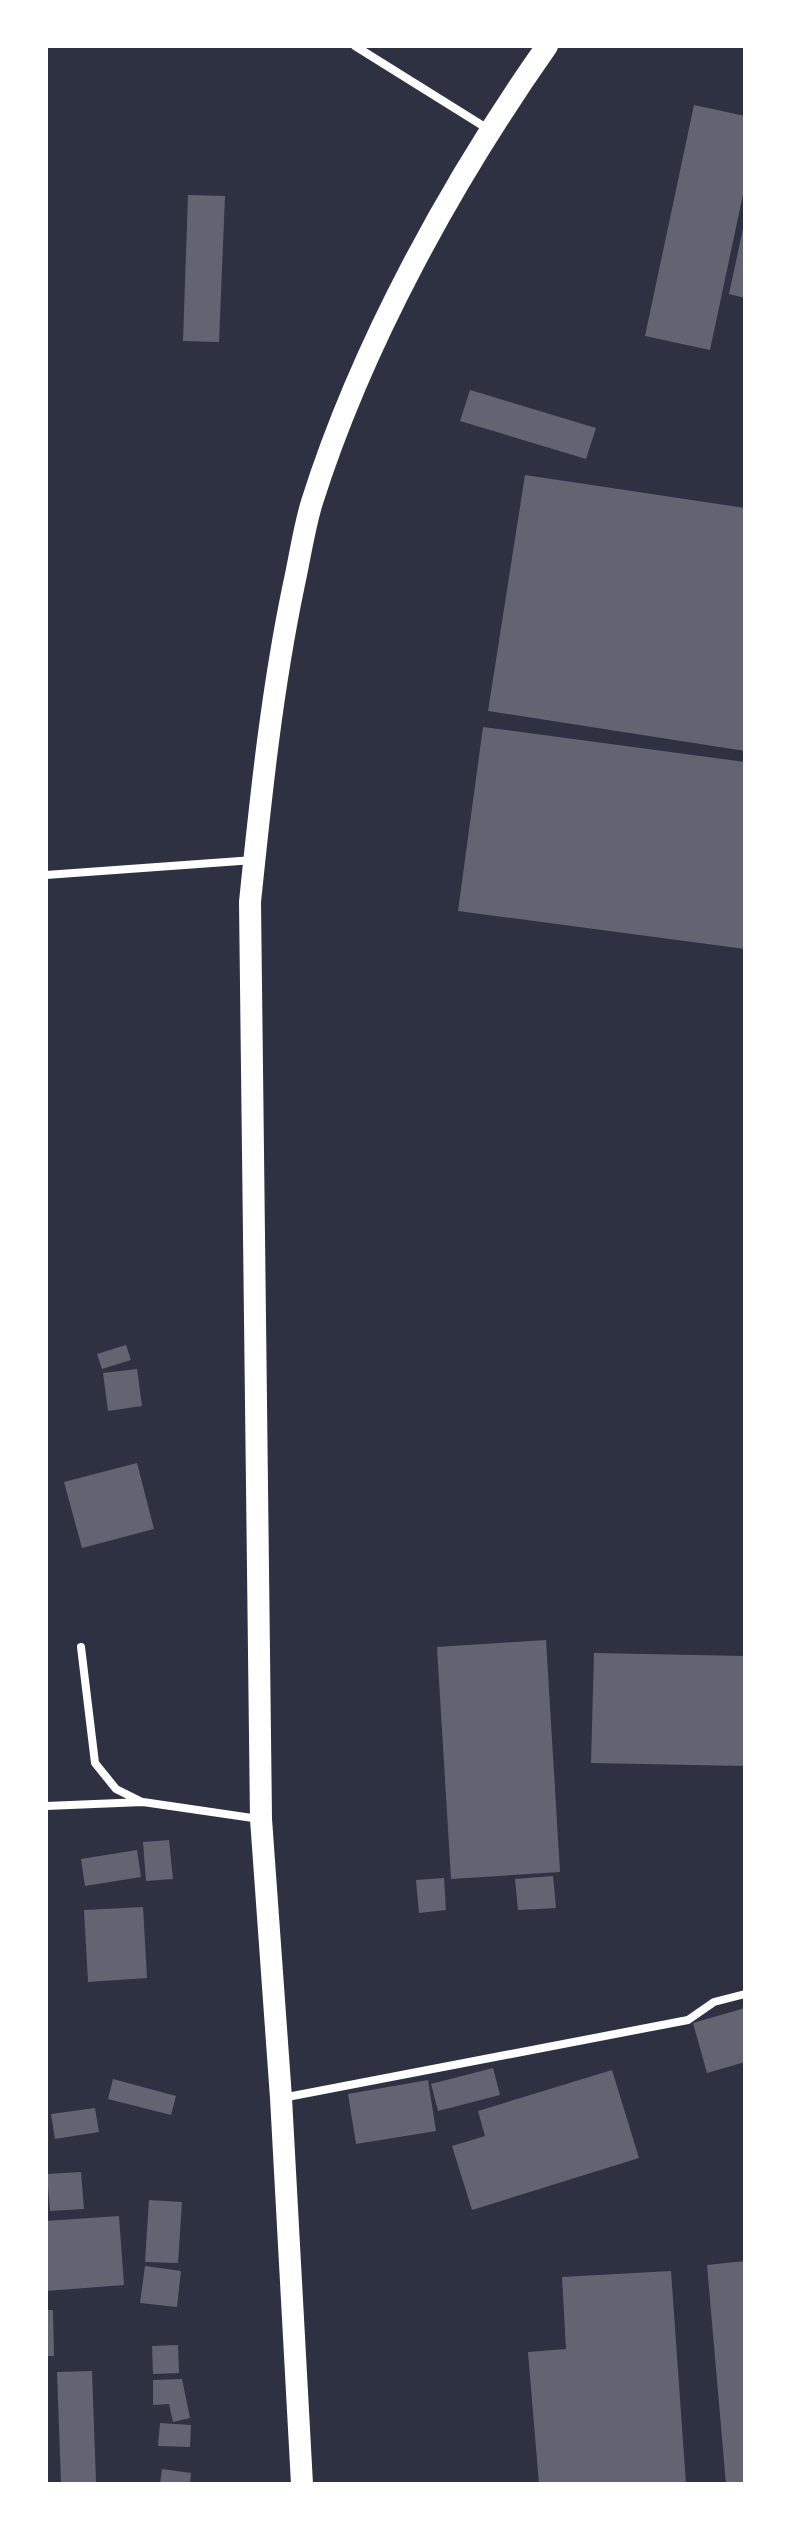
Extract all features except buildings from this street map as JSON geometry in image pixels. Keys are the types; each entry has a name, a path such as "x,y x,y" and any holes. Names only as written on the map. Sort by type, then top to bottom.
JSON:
{"highway":[{"path":"302,2484 281,2098 261,1819 250,902 263,765 281,647 311,504 352,391 488,129 547,46"}],"street":[{"path":"355,46 488,129"},
{"path":"46,875 255,860"},
{"path":"81,1647 95,1763 116,1789 143,1802"},
{"path":"46,1806 143,1802 261,1819"},
{"path":"281,2098 688,2020 714,2002 745,1994"}]}
